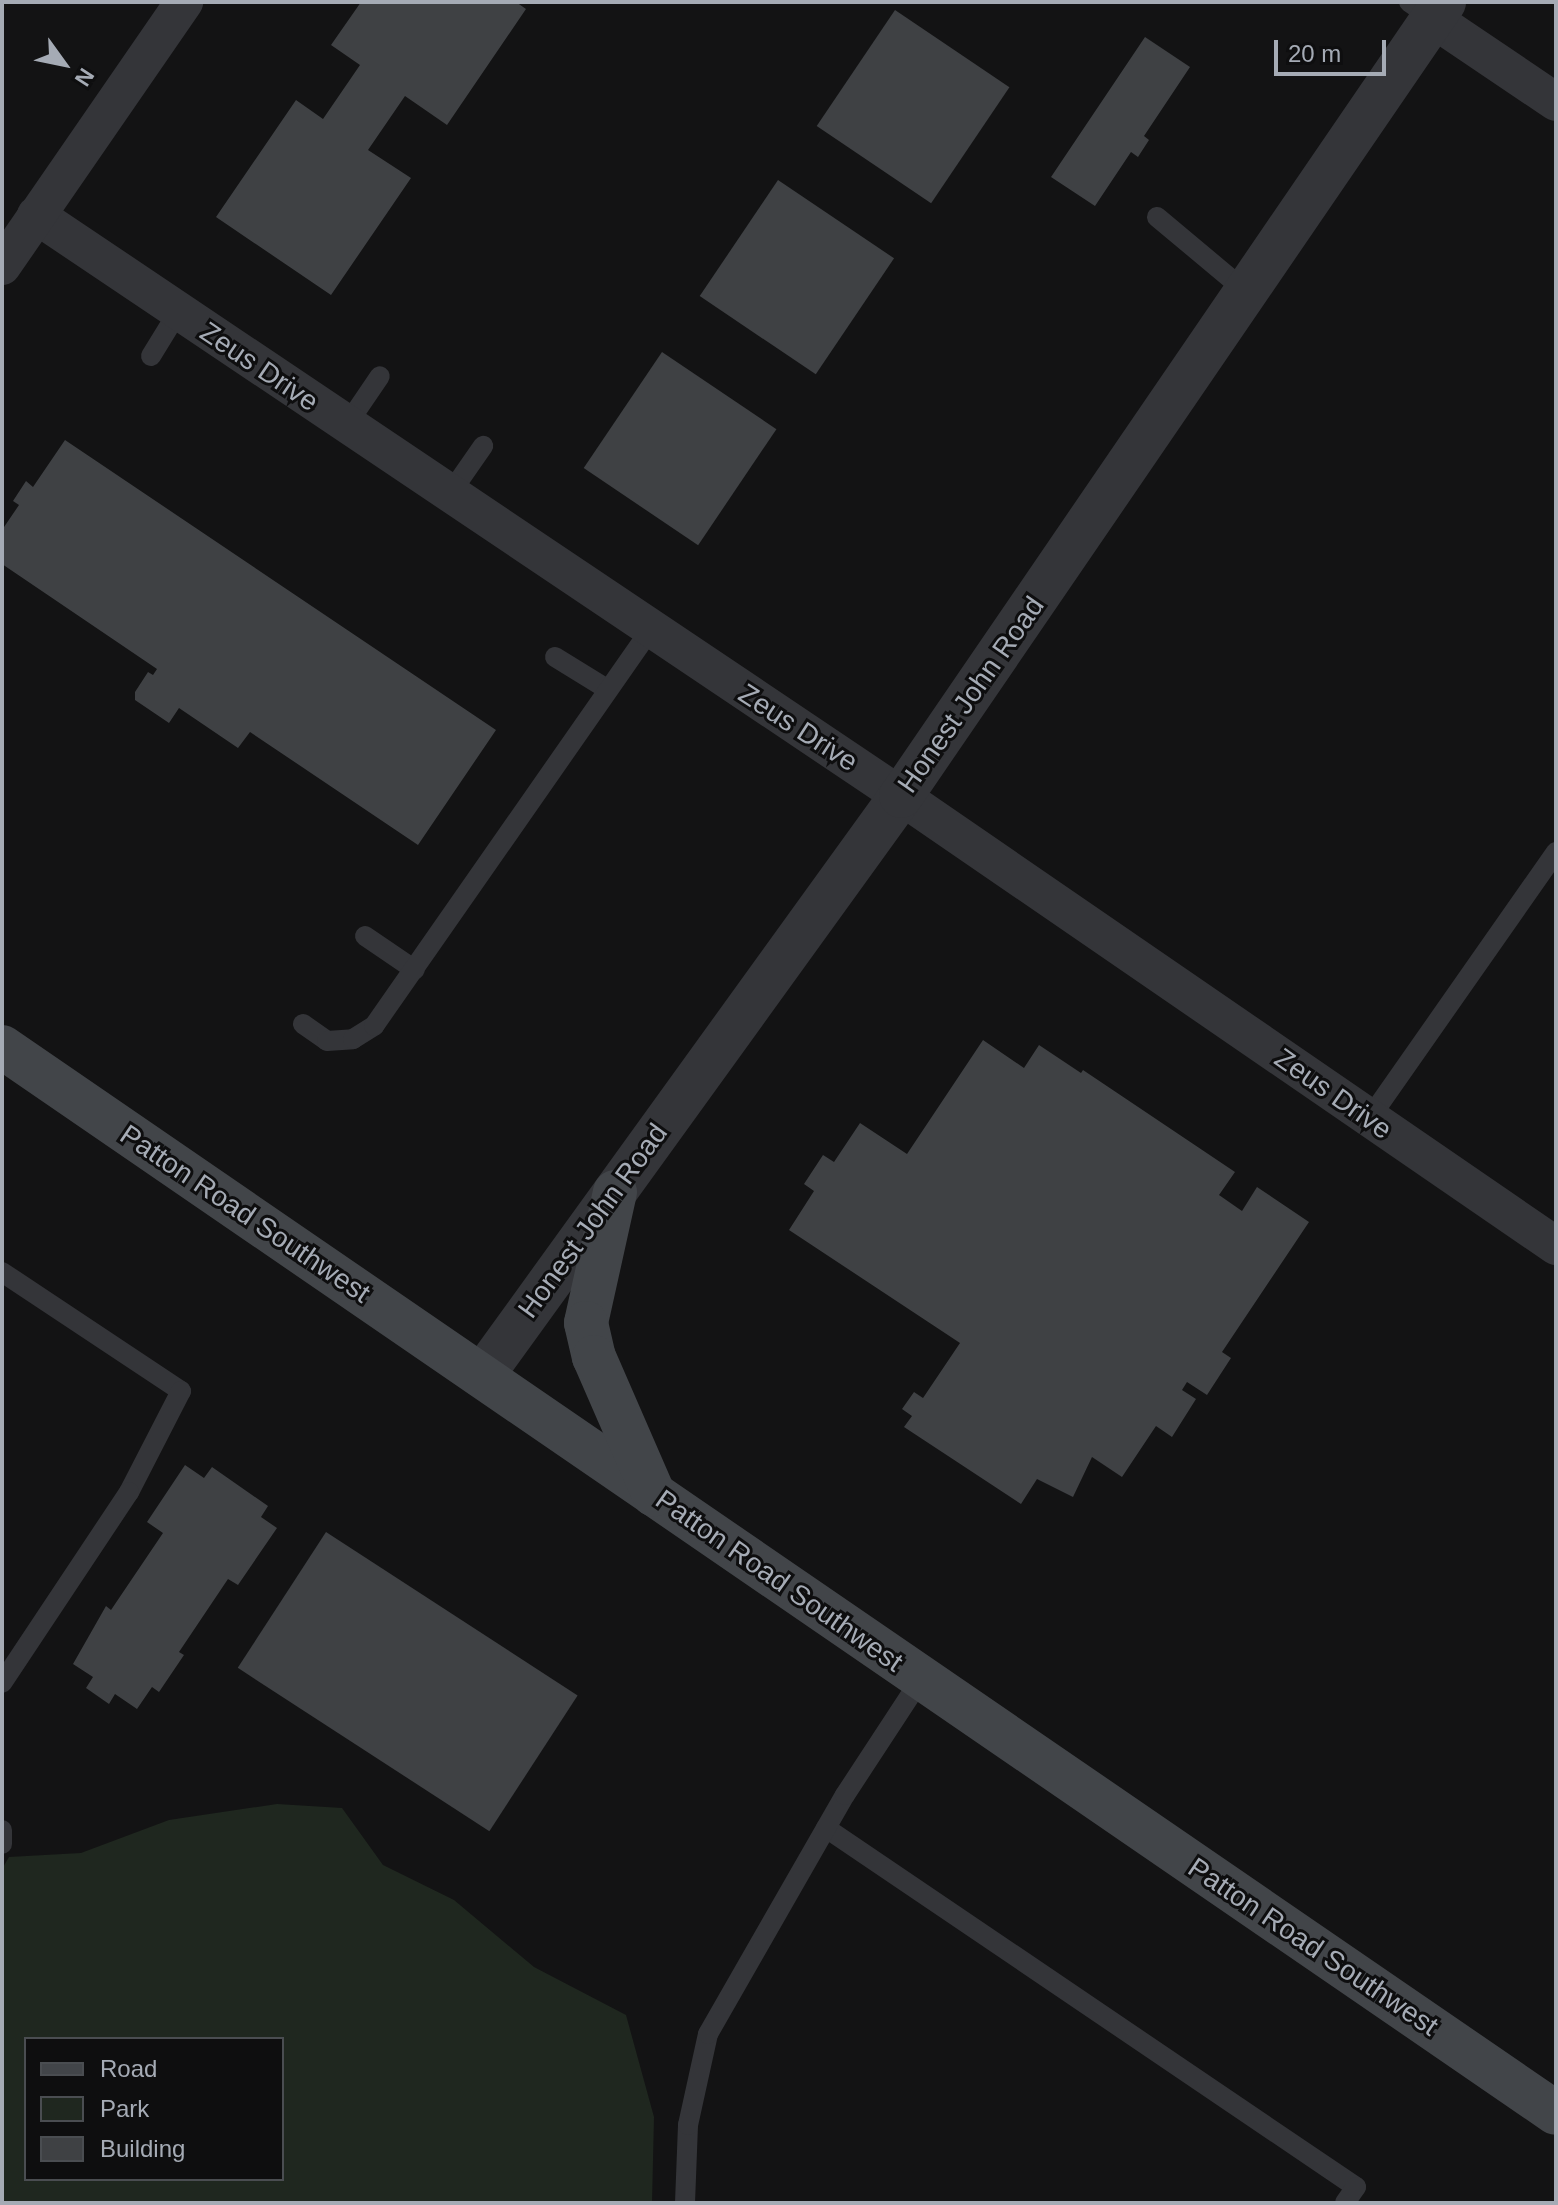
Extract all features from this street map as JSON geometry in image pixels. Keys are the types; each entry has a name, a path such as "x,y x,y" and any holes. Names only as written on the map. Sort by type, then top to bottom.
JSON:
{"main road":[{"name":"Patton Road Southwest","path":"2,1047 1556,2113"},
{"path":"615,1192 586,1323 594,1357 654,1495"}],"street":[{"path":"2,266 184,2"},
{"path":"1429,8 1556,102"},
{"name":"Honest John Road","path":"482,1376 901,796 1248,293 1429,8"},
{"name":"Zeus Drive","path":"36,215 901,796 1556,1246"}],"lane":[{"path":"1157,217 1248,293"},
{"path":"151,356 178,312"},
{"path":"346,426 380,376"},
{"path":"449,495 483,446"},
{"path":"303,1024 327,1041 353,1039 374,1026 650,630"},
{"path":"555,657 607,689"},
{"path":"1369,1119 1556,852"},
{"path":"365,936 415,970"},
{"path":"2,1272 181,1391 129,1492 2,1683"},
{"path":"685,2203 688,2125 708,2034 826,1828 921,1679"},
{"path":"826,1828 1356,2187 1345,2203"},
{"path":"2,1830 2,1844"}],"green space":[{"path":"277,1804 342,1808 383,1865 454,1900 534,1967 626,2015 654,2117 652,2203 2,2203 2,1869 9,1857 81,1853 169,1820"}],"building":[{"path":"361,2 516,2 526,9 447,125 405,96 368,150 411,178 331,295 216,217 296,100 323,119 360,65 331,45"},
{"path":"895,10 1009,87 931,203 817,126"},
{"path":"1145,37 1190,67 1144,136 1149,140 1138,157 1131,152 1095,206 1051,177"},
{"path":"778,180 894,258 816,374 700,296"},
{"path":"662,352 776,429 698,545 584,468"},
{"path":"65,440 496,730 418,845 250,732 238,748 179,708 169,723 135,700 135,692 148,672 153,675 157,669 2,564 2,530 19,505 13,501 26,481 33,487"},
{"path":"983,1040 1024,1068 1039,1045 1081,1073 1083,1070 1235,1172 1219,1195 1242,1211 1257,1187 1309,1222 1222,1352 1231,1358 1207,1395 1187,1382 1182,1390 1196,1399 1172,1437 1156,1426 1122,1477 1092,1457 1073,1497 1037,1479 1021,1504 904,1427 912,1416 902,1409 914,1392 923,1398 960,1343 789,1230 814,1191 804,1184 823,1155 834,1162 860,1123 907,1154"},
{"path":"185,1465 204,1478 212,1467 268,1506 261,1517 277,1528 238,1585 228,1579 179,1652 184,1655 159,1692 152,1687 137,1709 115,1694 109,1704 86,1688 93,1677 73,1664 106,1606 111,1610 163,1533 147,1522"},
{"path":"326,1532 578,1695 489,1831 238,1668"}]}
